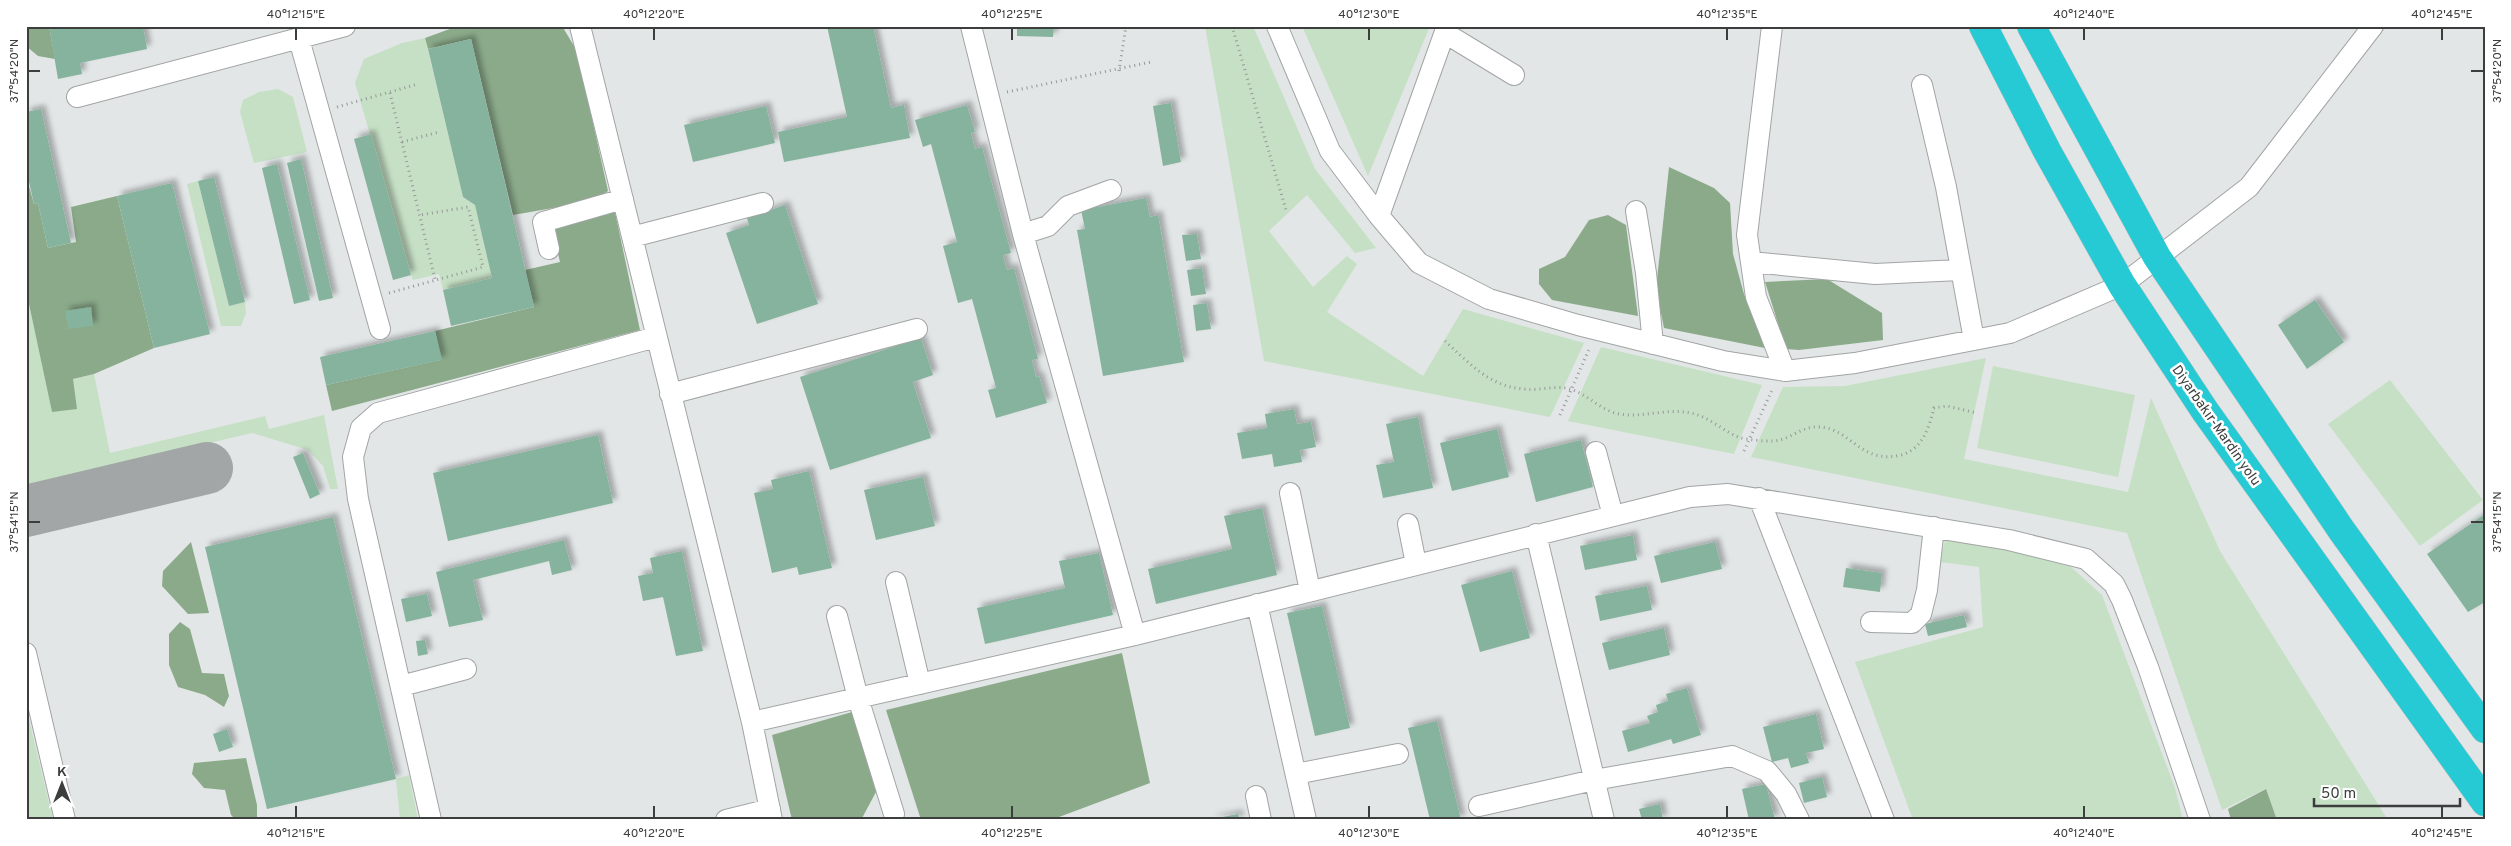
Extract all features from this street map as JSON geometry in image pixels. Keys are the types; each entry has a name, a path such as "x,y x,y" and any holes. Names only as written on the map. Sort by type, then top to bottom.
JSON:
{"highway":[{"name":"Diyarbakır-Mardin yolu","path":"1984,26 2046,151 2122,285 2205,411 2485,802"},
{"path":"2032,26 2157,257 2342,531 2485,729"}],"street":[{"path":"77,97 345,26"},
{"path":"580,26 752,722 771,814 726,820"},
{"path":"971,26 1023,234 1135,635"},
{"path":"1278,26 1330,151 1379,216 1419,263 1489,299 1578,325 1723,361 1780,378 2010,333 2122,285 2249,187 2373,26"},
{"path":"1772,26 1747,236 1756,297 1780,378"},
{"path":"1379,216 1446,30 1514,75"},
{"path":"299,38 380,329"},
{"path":"1922,85 1946,187 1974,340"},
{"path":"1023,234 1048,226 1068,206 1111,190"},
{"path":"549,249 543,222 622,199"},
{"path":"632,237 763,203"},
{"path":"1636,211 1646,272 1653,344"},
{"path":"1751,262 1875,274 1960,270"},
{"path":"670,394 917,329"},
{"path":"431,820 358,499 353,457 361,428 378,412 656,338"},
{"path":"1596,452 1613,516"},
{"path":"1290,493 1310,591"},
{"path":"752,722 1135,635 1690,497 1728,494 2010,540 2086,559 2114,584 2148,667 2200,820"},
{"path":"1760,498 1884,820"},
{"path":"1408,524 1416,564"},
{"path":"1871,622 1912,623 1921,614 1927,590 1934,527"},
{"path":"1536,534 1604,820"},
{"path":"896,582 920,684"},
{"path":"1257,604 1306,820"},
{"path":"837,616 858,698 894,814"},
{"path":"26,653 65,820"},
{"path":"401,686 466,669"},
{"path":"1296,774 1398,754"},
{"path":"1479,806 1594,780 1732,756 1767,771 1786,794 1799,820"},
{"path":"1256,796 1261,820"}],"path":[{"path":"1119,71 1126,26"},
{"path":"1232,26 1286,210"},
{"path":"989,95 1119,71 1151,62"},
{"path":"319,111 418,84"},
{"path":"390,93 435,279"},
{"path":"402,142 440,132"},
{"path":"372,298 483,267 468,206 420,215"},
{"path":"1445,341 1489,379 1523,390 1564,388 1572,390 1580,393 1604,409 1620,414 1692,413 1712,421 1740,438 1774,441 1786,438 1803,429 1819,426 1836,431 1868,453 1883,457 1903,454 1916,446 1928,433 1934,408 1939,406 1976,412"},
{"path":"1560,415 1592,343"},
{"path":"1744,451 1780,378"}],"green space":[{"path":"26,26 49,26 55,59 38,56 26,46"},
{"path":"458,26 562,26 577,51 608,191 593,201 513,215 471,39 428,49 425,38"},
{"path":"1205,26 1253,26 1315,169 1376,248 1355,253 1307,195 1269,231 1313,287 1347,256 1357,264 1327,312 1423,376 1463,309 1584,343 1550,417 1264,361"},
{"path":"1302,26 1430,26 1368,176"},
{"path":"425,38 463,197 475,205 492,278 443,290 439,274 413,280 355,83 364,59 402,43"},
{"path":"278,89 293,97 307,152 254,163 240,112 243,100 259,92"},
{"path":"1669,167 1714,188 1730,203 1733,254 1744,294 1765,348 1664,328 1656,289"},
{"path":"26,175 34,204 38,203 48,248 76,242 71,207 117,196 154,348 94,374 73,379 77,409 52,412 26,290"},
{"path":"198,181 229,306 245,302 246,313 241,326 221,326 187,184"},
{"path":"615,212 640,330 332,411 326,385 441,360 435,331 534,307 525,270 560,262 552,228"},
{"path":"1608,215 1626,225 1638,316 1552,300 1539,284 1539,269 1565,257 1589,220"},
{"path":"1827,279 1882,313 1883,340 1799,350 1786,349 1765,282"},
{"path":"26,290 52,412 73,379 94,374 110,453 265,416 269,429 324,415 338,489 330,489 323,466 308,450 252,433 26,486"},
{"path":"1601,347 1762,385 1734,454 1568,421"},
{"path":"1986,358 1964,459 2128,492 2151,398 2220,551 2388,820 2277,820 2265,789 2222,810 2127,533 1751,457 1783,387 1845,386"},
{"path":"1993,366 2135,395 2118,477 1977,448"},
{"path":"2390,380 2483,500 2420,546 2328,424"},
{"path":"1946,536 2005,547 2071,567 2102,595 2175,788 2183,820 1913,820 1855,662 1983,627 1979,567 1940,562"},
{"path":"191,542 209,613 188,614 162,586 163,571"},
{"path":"180,622 190,629 202,673 224,674 229,696 224,707 205,695 178,687 169,665 169,634"},
{"path":"1122,653 1150,783 1059,817 1060,820 921,820 886,710"},
{"path":"26,707 53,820 26,820"},
{"path":"852,712 876,792 861,820 792,820 772,735"},
{"path":"246,758 257,805 257,820 236,820 231,815 225,790 204,788 192,774 194,763"},
{"path":"409,775 418,820 400,820 396,779"},
{"path":"2266,789 2277,820 2231,820 2228,809"}],"building":[{"path":"49,26 143,26 147,49 80,63 82,74 58,79"},
{"path":"827,26 873,26 891,108 904,105 910,138 784,162 778,132 847,117"},
{"path":"1017,26 1054,26 1053,37 1017,36"},
{"path":"471,39 534,307 451,326 443,290 492,278 475,205 463,197 428,49"},
{"path":"1171,103 1181,162 1163,166 1153,106"},
{"path":"967,105 975,132 971,133 975,149 982,147 1011,253 1003,255 1007,270 1014,268 1038,359 1032,360 1036,377 1039,376 1047,403 996,418 988,390 996,388 972,299 958,303 943,246 957,242 931,144 923,147 915,120"},
{"path":"766,106 775,143 693,162 684,125"},
{"path":"41,109 71,243 48,248 38,203 34,204 26,169 26,112"},
{"path":"371,134 411,275 393,280 354,139"},
{"path":"301,159 333,298 319,301 287,163"},
{"path":"277,164 310,300 294,304 262,168"},
{"path":"214,177 245,302 229,306 198,181"},
{"path":"172,183 210,334 154,348 117,196"},
{"path":"1146,198 1150,217 1158,215 1184,362 1103,376 1077,230 1085,229 1081,210"},
{"path":"785,205 818,304 757,324 726,233 749,225 747,218"},
{"path":"1197,234 1201,259 1186,261 1182,235"},
{"path":"1202,268 1206,294 1191,296 1187,270"},
{"path":"2315,300 2344,342 2307,369 2278,325"},
{"path":"1207,303 1211,329 1196,331 1193,305"},
{"path":"91,307 93,326 68,329 65,311"},
{"path":"435,331 442,360 326,385 320,357"},
{"path":"921,338 933,375 913,382 931,438 830,470 800,377"},
{"path":"1294,409 1297,424 1311,422 1316,447 1300,450 1302,462 1274,467 1272,454 1242,459 1237,433 1267,428 1265,414"},
{"path":"1418,417 1433,488 1383,498 1376,465 1394,462 1386,424"},
{"path":"1497,429 1509,477 1452,491 1440,443"},
{"path":"598,435 613,503 448,541 433,473"},
{"path":"1581,440 1593,487 1536,502 1524,454"},
{"path":"303,453 320,494 310,499 293,457"},
{"path":"809,471 832,568 799,575 797,567 772,573 754,493 773,489 771,480"},
{"path":"923,477 935,526 876,540 864,490"},
{"path":"1262,508 1277,575 1156,604 1148,569 1232,549 1224,516"},
{"path":"2485,514 2485,602 2468,612 2427,554"},
{"path":"333,517 396,779 267,809 205,547"},
{"path":"1633,535 1637,560 1585,570 1580,546"},
{"path":"564,540 572,570 552,575 549,561 473,580 483,620 449,627 436,572"},
{"path":"1715,542 1722,569 1661,583 1654,556"},
{"path":"682,551 703,651 676,656 663,597 643,601 638,576 653,573 650,558"},
{"path":"1099,553 1113,615 985,644 977,608 1065,588 1059,561"},
{"path":"1846,568 1882,573 1880,592 1843,587"},
{"path":"1512,571 1530,638 1480,652 1461,585"},
{"path":"1647,586 1652,610 1600,621 1595,596"},
{"path":"427,594 432,616 406,622 401,599"},
{"path":"1322,606 1350,728 1315,736 1287,613"},
{"path":"1964,615 1967,627 1928,636 1925,624"},
{"path":"1664,628 1670,655 1609,670 1602,643"},
{"path":"425,640 428,654 418,656 416,641"},
{"path":"1687,688 1701,735 1673,744 1671,739 1628,752 1622,731 1650,723 1647,716 1658,712 1656,705 1668,701 1666,694"},
{"path":"1816,714 1824,749 1806,753 1809,763 1791,768 1788,758 1772,762 1763,727"},
{"path":"1437,721 1461,820 1430,820 1408,728"},
{"path":"227,729 233,747 219,752 213,734"},
{"path":"1822,777 1827,797 1804,803 1799,783"},
{"path":"1766,784 1775,820 1749,820 1742,789"},
{"path":"1660,804 1663,820 1642,820 1639,809"},
{"path":"1238,814 1240,820 1212,820 1212,819"}],"taxiway":[{"path":"26,511 207,468"}]}
